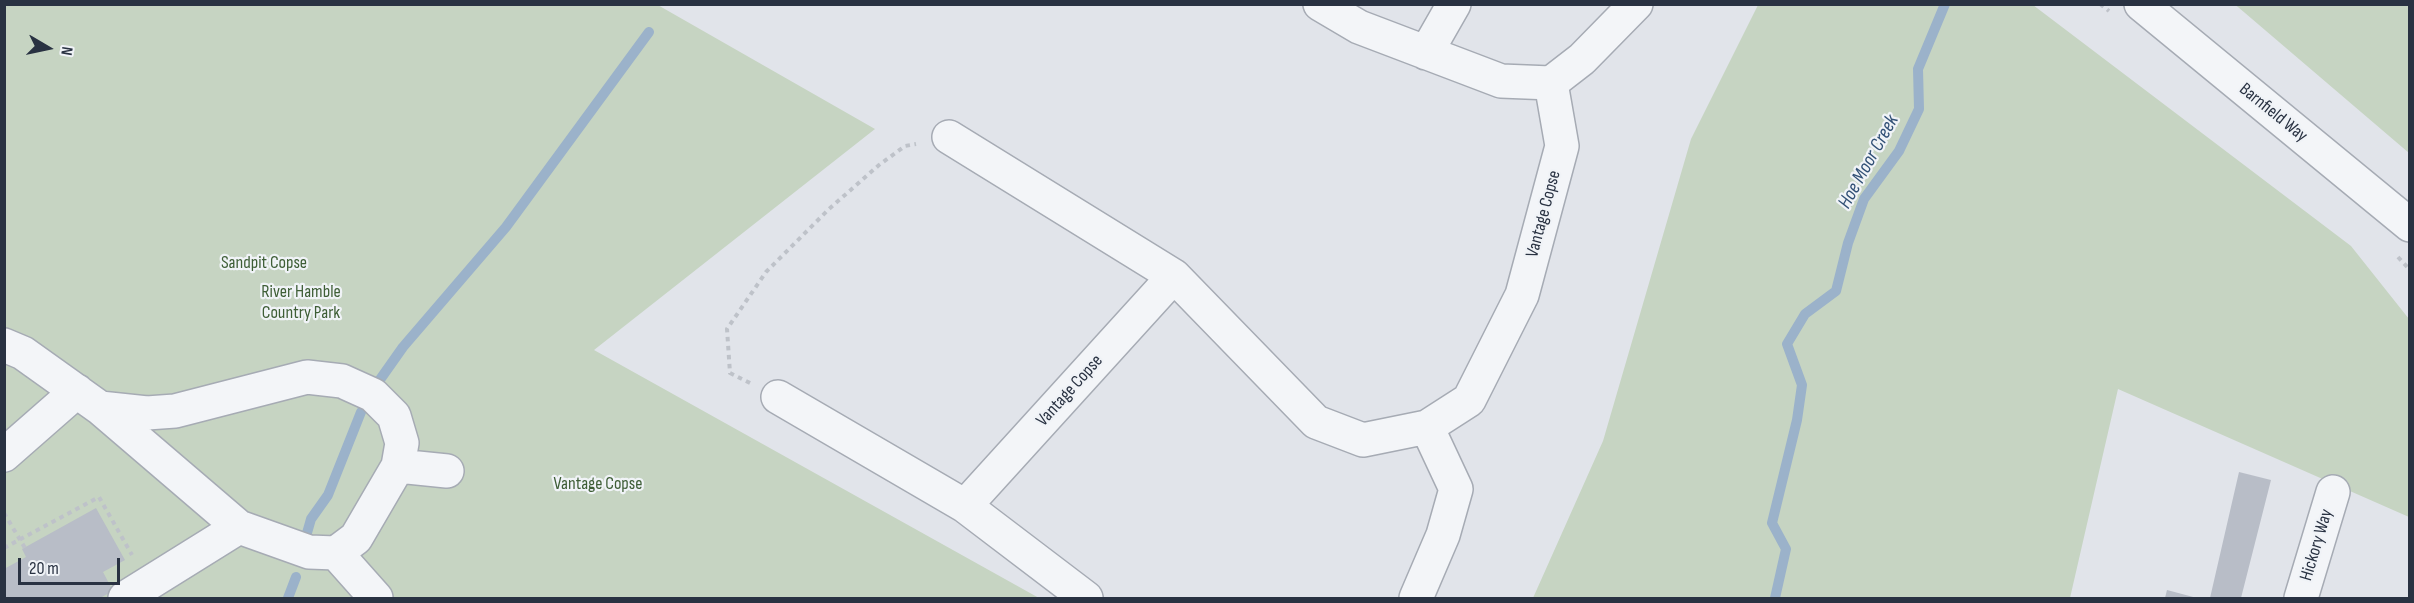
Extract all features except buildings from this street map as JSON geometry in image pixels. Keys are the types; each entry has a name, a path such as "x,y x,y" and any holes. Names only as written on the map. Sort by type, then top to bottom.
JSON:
{"street":[{"path":"1320,4 1359,27 1501,81 1551,83 1582,59 1636,4"},
{"path":"1426,52 1454,4"},
{"name":"Barnfield Way","path":"2141,4 2408,220"},
{"name":"Vantage Copse","path":"949,137 1174,276 1316,422 1363,440 1427,427 1469,400 1522,294 1562,146 1551,83"},
{"name":"Vantage Copse","path":"965,506 1174,276"},
{"path":"4,345 23,353 88,400 238,527 309,552 336,553 356,538 398,466 402,443 394,416 373,395 342,381 307,376 175,411 147,413 88,400 4,455"},
{"path":"778,396 965,506 1086,598"},
{"path":"1416,598 1443,535 1456,489 1427,427"},
{"path":"398,466 447,471"},
{"name":"Hickory Way","path":"2301,598 2333,492"},
{"path":"137,591 238,527"},
{"path":"336,553 376,598"}],"path":[{"path":"778,396 730,373 727,329 766,272 829,209 879,165 905,147 949,137"},
{"path":"4,548 99,497 137,591"},
{"path":"4,513 25,548"}],"green space":[{"name":"River Hamble Country Park","path":"656,4 875,129 594,350 1039,598 5,598 4,5"},
{"path":"1758,5 2033,5 2351,246 2409,319 2409,517 2118,389 2070,598 1533,598 1603,441 1691,139"},
{"path":"2235,5 2409,5 2409,153 2238,7"}],"waterway":[{"name":"Hoe Moor Creek","path":"1775,598 1786,549 1772,523 1797,420 1802,385 1787,344 1805,314 1836,291 1848,243 1864,199 1899,151 1919,109 1918,69 1945,4"},
{"path":"379,381 403,347 506,227 649,32"},
{"path":"307,533 311,519 328,495 361,412"},
{"path":"288,598 296,577"}],"park label":[{"name":"Sandpit Copse","path":"264,263"}]}
